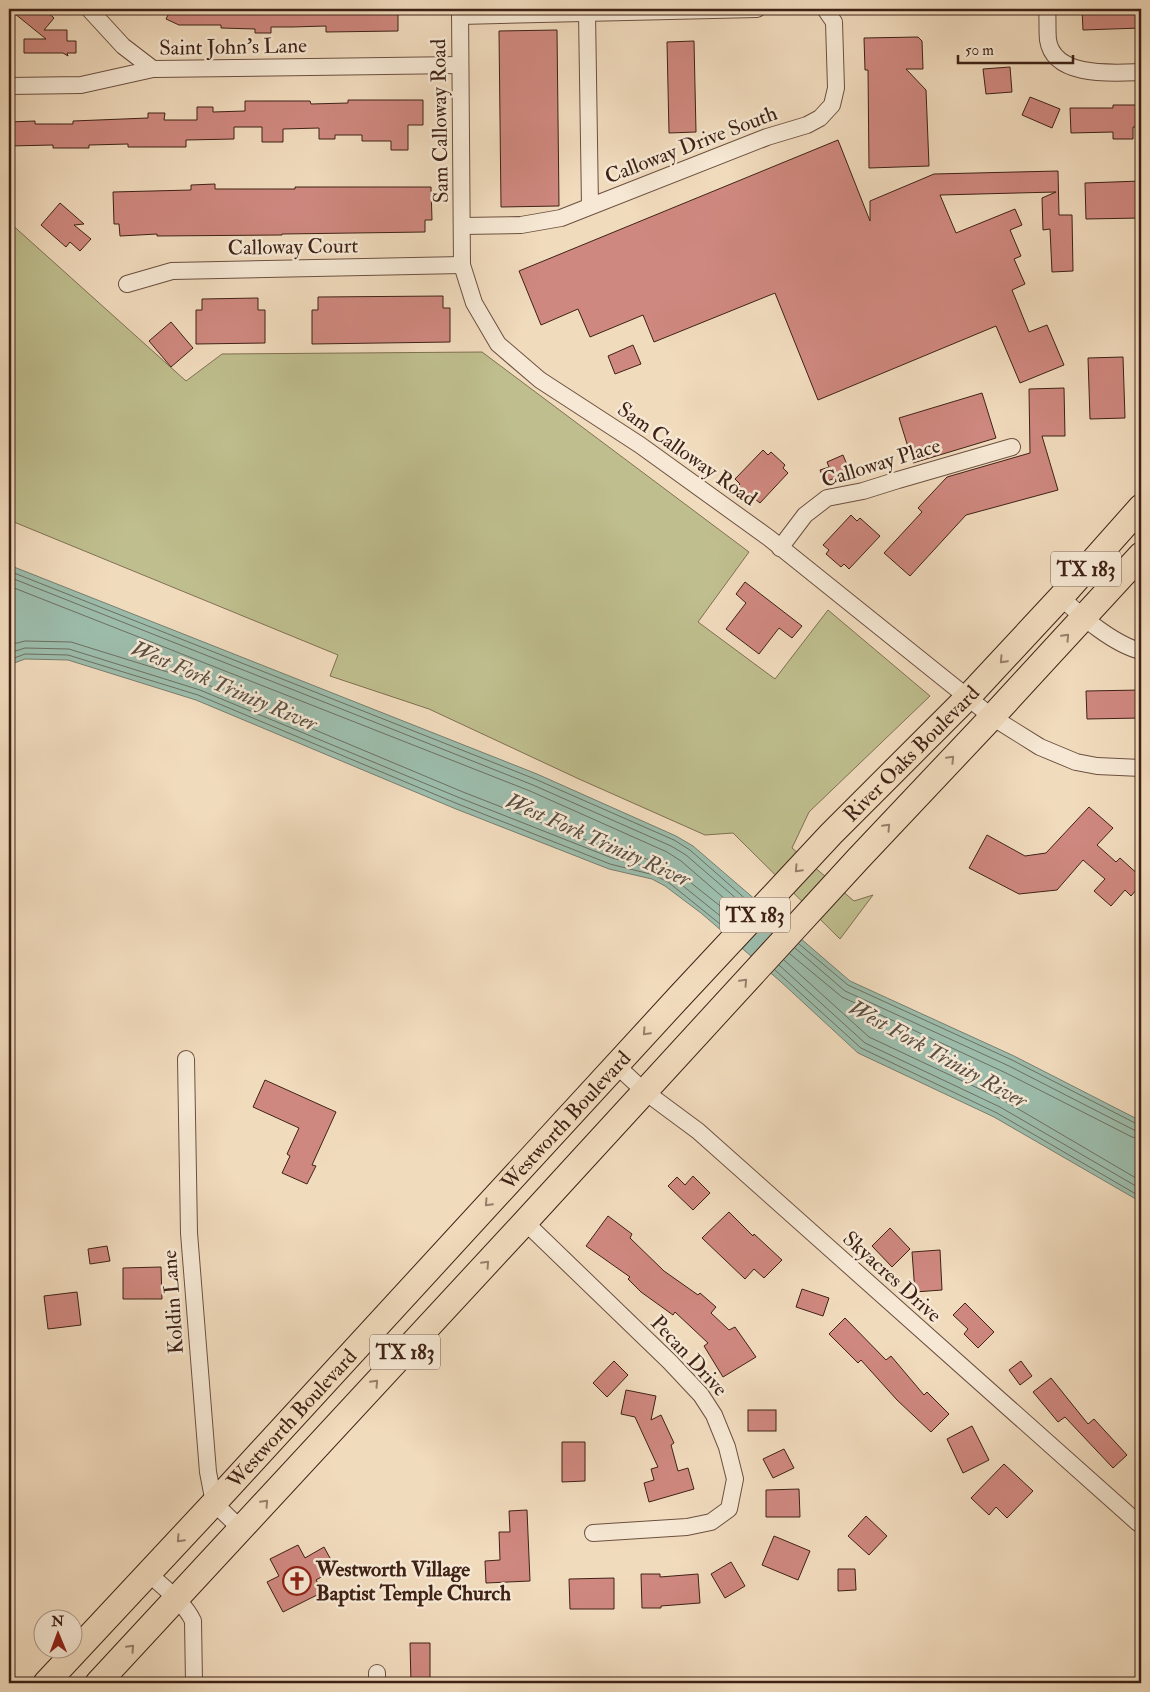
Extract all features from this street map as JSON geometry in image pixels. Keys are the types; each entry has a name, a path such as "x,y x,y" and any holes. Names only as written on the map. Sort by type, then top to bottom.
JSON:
{"main road":[{"name":"River Oaks Boulevard","path":"679,996 831,834 968,697 1141,507"},
{"name":"River Oaks Boulevard","path":"711,1018 1141,555"},
{"name":"Westworth Boulevard","path":"46,1683 214,1503 679,996"},
{"name":"Westworth Boulevard","path":"98,1683 525,1222 711,1018"}],"street":[{"path":"89,9 123,46 153,69"},
{"path":"460,12 587,13 757,9"},
{"name":"Calloway Drive South","path":"462,226 521,225 561,218 767,136 807,125 820,118 832,105 836,88 834,22 825,9"},
{"path":"1047,9 1048,41 1058,60 1070,67 1106,73 1141,72"},
{"name":"Sam Calloway Road","path":"460,12 462,265 474,303 498,344 540,380 640,444 780,548 992,716 1040,747 1076,762 1097,766 1141,768"},
{"path":"587,13 590,206"},
{"name":"Saint John's Lane","path":"9,86 82,85 153,69 460,66"},
{"name":"Calloway Court","path":"127,284 172,271 462,265"},
{"name":"Calloway Place","path":"780,548 805,515 827,498 863,492 1012,447"},
{"path":"1060,598 1128,648 1141,651"},
{"name":"Koldin Lane","path":"186,1059 189,1233 208,1472 214,1503"},
{"name":"Skyacres Drive","path":"616,1065 644,1091 698,1131 1138,1523"},
{"name":"Pecan Drive","path":"525,1222 670,1362 701,1395 714,1415 727,1447 734,1479 729,1509 711,1522 687,1527 593,1533"},
{"path":"214,1503 241,1529"},
{"path":"148,1573 177,1599 189,1612 193,1621 194,1683"}],"shaded area":[{"path":"9,222 186,381 222,354 482,352 749,552 698,622 775,679 828,610 930,696 809,812 792,848 854,901 873,895 840,939 733,833 705,835 429,709 330,676 338,655 9,520"}],"water":[{"name":"West Fork Trinity River","path":"9,565 537,774 676,836 693,846 850,981 1014,1056 1141,1121 1141,1202 994,1117 858,1053 780,981 701,913 665,886 652,879 609,869 456,809 196,700 68,660 25,659 9,665"}],"building":[{"path":"9,9 44,9 54,18 44,30 67,30 67,41 76,41 76,53 67,53 68,56 63,53 24,53 24,39 46,39"},
{"path":"171,9 398,9 398,31 326,32 326,26 271,27 271,33 255,33 255,29 221,28 221,25 179,25 166,19"},
{"path":"1082,9 1141,9 1141,28 1083,30"},
{"path":"557,30 559,206 501,207 499,31"},
{"path":"918,37 922,41 923,69 906,69 926,90 929,166 869,168 868,70 865,70 864,38"},
{"path":"694,41 696,132 669,133 667,42"},
{"path":"1010,67 1012,92 986,94 983,69"},
{"path":"1030,97 1060,109 1052,128 1022,115"},
{"path":"348,100 423,100 423,125 408,125 408,150 391,150 391,141 362,141 362,135 335,135 335,139 319,139 319,128 283,129 283,142 262,142 262,127 234,127 234,139 186,140 186,147 128,147 128,144 89,145 89,148 53,148 53,145 9,146 9,122 35,121 35,124 73,124 73,121 148,118 148,113 165,113 164,120 197,120 197,107 213,107 213,112 245,111 245,101 310,101 311,104 348,103"},
{"path":"1113,105 1141,105 1141,127 1133,127 1133,139 1113,139 1113,132 1071,133 1070,108 1113,108"},
{"path":"838,140 870,221 870,201 934,174 1058,171 1059,215 1072,215 1073,271 1052,272 1050,229 1043,230 1042,198 1056,192 940,195 956,233 1015,209 1022,225 1010,230 1021,256 1014,259 1025,284 1012,290 1029,332 1047,325 1064,365 1020,383 996,326 818,400 775,293 654,342 643,315 590,337 578,309 541,325 519,271"},
{"path":"1141,181 1141,218 1086,219 1085,183"},
{"path":"215,184 215,189 431,187 432,220 425,220 425,232 282,235 157,236 157,234 120,236 119,224 114,224 113,192 191,190 191,185"},
{"path":"60,203 84,224 74,225 91,239 80,251 70,242 66,247 41,225"},
{"path":"443,296 443,308 450,308 450,342 312,344 312,310 318,310 318,297"},
{"path":"258,298 258,310 265,310 265,343 196,344 196,310 202,310 202,299"},
{"path":"171,322 193,348 171,367 149,341"},
{"path":"633,345 641,364 615,374 608,356"},
{"path":"1123,357 1125,418 1090,419 1088,358"},
{"path":"1064,388 1065,436 1042,436 1058,490 966,515 910,576 884,553 922,512 918,508 947,477 1030,453 1029,389"},
{"path":"982,393 996,438 913,463 899,418"},
{"path":"763,450 768,455 771,452 785,465 783,468 788,473 760,503 755,499 753,501 737,487 740,484 735,479"},
{"path":"843,455 850,472 825,482 820,470 829,467 827,462"},
{"path":"851,515 857,521 860,518 880,536 849,569 844,564 841,567 826,554 829,550 823,545"},
{"path":"745,582 802,626 792,638 779,628 759,654 726,629 746,603 736,594"},
{"path":"1141,690 1141,718 1087,719 1086,691"},
{"path":"1089,807 1113,828 1097,845 1116,862 1120,858 1141,877 1141,884 1131,896 1125,890 1111,906 1094,891 1105,879 1083,860 1057,890 1019,894 969,868 987,835 1025,856 1046,853"},
{"path":"265,1080 336,1112 312,1165 316,1166 307,1184 282,1173 290,1156 287,1154 299,1128 253,1107"},
{"path":"693,1176 710,1193 693,1210 668,1186 677,1177 685,1185"},
{"path":"729,1212 753,1236 754,1234 782,1260 764,1278 754,1269 745,1279 702,1238"},
{"path":"608,1216 632,1234 630,1238 664,1271 698,1295 700,1293 716,1307 711,1313 729,1330 735,1327 756,1357 723,1377 704,1346 708,1343 675,1312 673,1315 641,1292 628,1279 630,1277 586,1246"},
{"path":"890,1228 910,1249 892,1267 872,1246"},
{"path":"107,1246 110,1261 90,1264 88,1249"},
{"path":"940,1250 942,1290 915,1292 912,1252"},
{"path":"161,1267 162,1299 123,1299 123,1268"},
{"path":"802,1289 829,1298 823,1316 796,1307"},
{"path":"77,1292 81,1325 48,1329 44,1296"},
{"path":"965,1303 994,1332 978,1348 964,1334 968,1329 953,1315"},
{"path":"845,1318 886,1360 891,1356 924,1395 927,1392 949,1414 931,1432 897,1400 861,1360 858,1363 829,1334"},
{"path":"614,1361 628,1375 607,1397 593,1383"},
{"path":"1021,1361 1032,1376 1020,1385 1009,1370"},
{"path":"1051,1378 1088,1424 1094,1419 1127,1455 1113,1468 1065,1417 1058,1422 1033,1392"},
{"path":"626,1390 656,1396 651,1420 661,1415 674,1443 671,1445 678,1471 688,1468 694,1489 649,1502 644,1483 654,1480 651,1469 658,1467 635,1417 621,1414"},
{"path":"748,1410 776,1410 776,1431 748,1431"},
{"path":"972,1426 989,1460 963,1473 947,1439"},
{"path":"562,1442 585,1442 585,1481 562,1482"},
{"path":"784,1449 794,1468 773,1478 763,1459"},
{"path":"1004,1464 1033,1491 1007,1518 996,1507 989,1515 971,1498"},
{"path":"799,1489 800,1517 766,1517 766,1490"},
{"path":"527,1510 530,1581 486,1583 485,1561 500,1560 499,1532 510,1532 509,1511"},
{"path":"866,1516 887,1536 869,1555 848,1536"},
{"path":"774,1536 810,1551 798,1580 762,1565"},
{"path":"298,1545 305,1558 324,1547 336,1569 316,1580 323,1592 283,1612 267,1582 279,1576 270,1559"},
{"path":"731,1562 745,1586 725,1598 711,1574"},
{"path":"838,1569 855,1569 856,1590 838,1591"},
{"path":"641,1574 660,1574 660,1577 698,1574 700,1603 661,1606 661,1608 642,1608"},
{"path":"614,1578 614,1609 570,1609 569,1579"},
{"path":"410,1643 430,1643 430,1683 411,1683"}],"place":[{"name":"Westworth Village Baptist Temple Church","path":"297,1581"}]}
